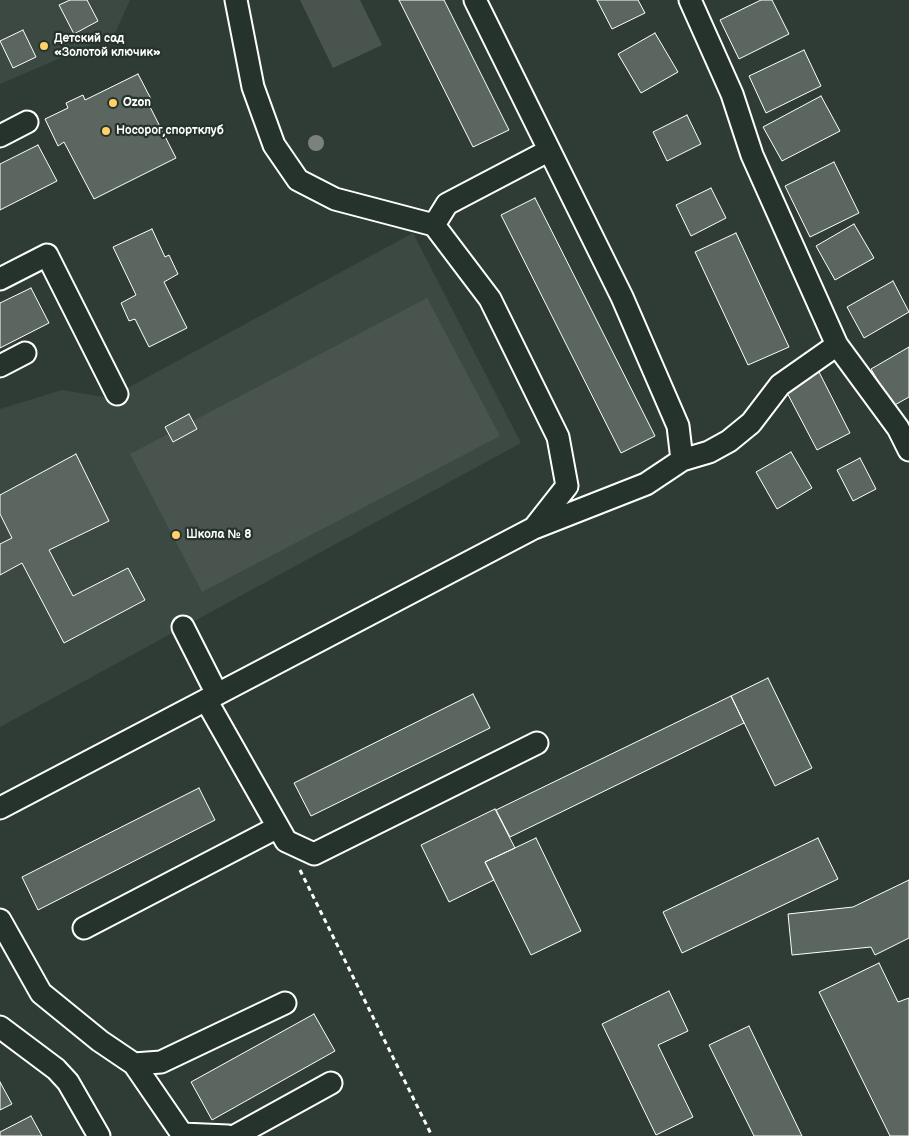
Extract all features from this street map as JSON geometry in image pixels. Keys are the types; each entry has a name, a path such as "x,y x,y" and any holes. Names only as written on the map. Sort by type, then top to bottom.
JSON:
{"street":[{"path":"236,0 254,87 274,145 298,180 335,199 434,226 490,300 558,437 566,486 534,528"},
{"path":"475,0 622,297 678,426 682,460"},
{"path":"690,0 732,94 752,154 837,345 903,425 909,450"},
{"path":"0,136 27,122"},
{"path":"434,226 447,204 548,150"},
{"path":"0,279 47,255 117,394"},
{"path":"0,808 534,528 646,484 682,460 709,452 729,441 751,423 780,385 837,345"},
{"path":"0,366 25,353"},
{"path":"184,627 212,697 282,834 314,854 537,743"},
{"path":"84,928 282,834"},
{"path":"0,920 41,993 100,1041 134,1064 182,1134 228,1136"},
{"path":"134,1064 161,1062 285,1003"},
{"path":"0,1027 56,1069 68,1082 99,1136"},
{"path":"235,1136 331,1084"}],"path":[{"path":"282,834 432,1136"}],"shaded area":[{"name":"Детский сад «Золотой ключик»","path":"0,0 130,0 114,35 0,84"},
{"path":"300,0 360,0 382,45 333,68"},
{"name":"Школа № 8","path":"413,233 521,443 0,727 0,409 62,390 109,398"},
{"path":"427,298 500,436 202,592 130,454"}],"building":[{"path":"70,0 87,0 98,21 74,34 59,5"},
{"path":"399,0 444,0 509,130 473,147"},
{"path":"597,0 638,0 645,13 612,29"},
{"path":"761,0 772,0 789,34 739,59 720,20"},
{"path":"23,30 36,57 13,68 0,41"},
{"path":"655,33 678,72 641,93 618,54"},
{"path":"804,50 821,86 766,113 749,76"},
{"name":"Носорог,спортклуб","path":"138,74 151,99 147,101 176,158 94,199 64,142 58,146 45,119 68,108 66,103 83,95 85,100"},
{"path":"821,96 840,131 782,161 763,127"},
{"path":"687,115 701,144 667,161 653,132"},
{"path":"38,145 57,181 0,210 0,164"},
{"path":"834,162 859,213 810,237 785,186"},
{"path":"711,188 726,218 691,236 676,205"},
{"path":"535,198 655,436 621,453 501,215"},
{"path":"854,224 874,258 835,280 816,246"},
{"path":"152,229 165,257 169,255 178,274 164,282 187,328 149,347 135,319 129,321 121,303 136,295 113,247"},
{"path":"736,233 789,347 748,365 695,252"},
{"path":"893,281 909,312 864,338 847,307"},
{"path":"31,288 49,323 0,348 0,303"},
{"path":"909,347 909,397 893,406 871,369"},
{"path":"818,370 850,433 817,450 784,387"},
{"path":"189,414 197,429 173,442 165,427"},
{"path":"791,452 812,488 777,509 756,472"},
{"path":"76,454 109,521 49,550 73,596 128,568 145,600 64,643 22,563 0,575 0,544 12,538 0,514 0,495"},
{"path":"860,458 876,489 853,501 837,470"},
{"path":"768,678 812,768 775,786 731,696"},
{"path":"473,694 490,728 311,816 294,783"},
{"path":"731,696 744,723 510,837 496,810"},
{"path":"199,788 215,820 38,910 22,877"},
{"path":"495,809 515,848 485,862 494,880 449,902 421,845"},
{"path":"536,838 581,931 531,955 485,862"},
{"path":"818,838 838,879 682,953 663,912"},
{"path":"909,880 909,938 875,955 871,947 792,955 788,914 853,907"},
{"path":"879,963 898,1002 909,998 909,1136 890,1136 819,992"},
{"path":"669,991 688,1031 658,1045 693,1117 656,1135 602,1024"},
{"path":"314,1014 335,1051 212,1120 191,1082"},
{"path":"749,1026 802,1136 754,1136 709,1045"},
{"path":"0,1082 12,1104 0,1110"},
{"path":"31,1116 42,1136 0,1136 0,1132"}],"place":[{"name":"Детский сад «Золотой ключик»","path":"44,46"},
{"name":"Ozon","path":"113,103"},
{"name":"Носорог,спортклуб","path":"106,131"},
{"name":"Школа № 8","path":"176,535"}]}
